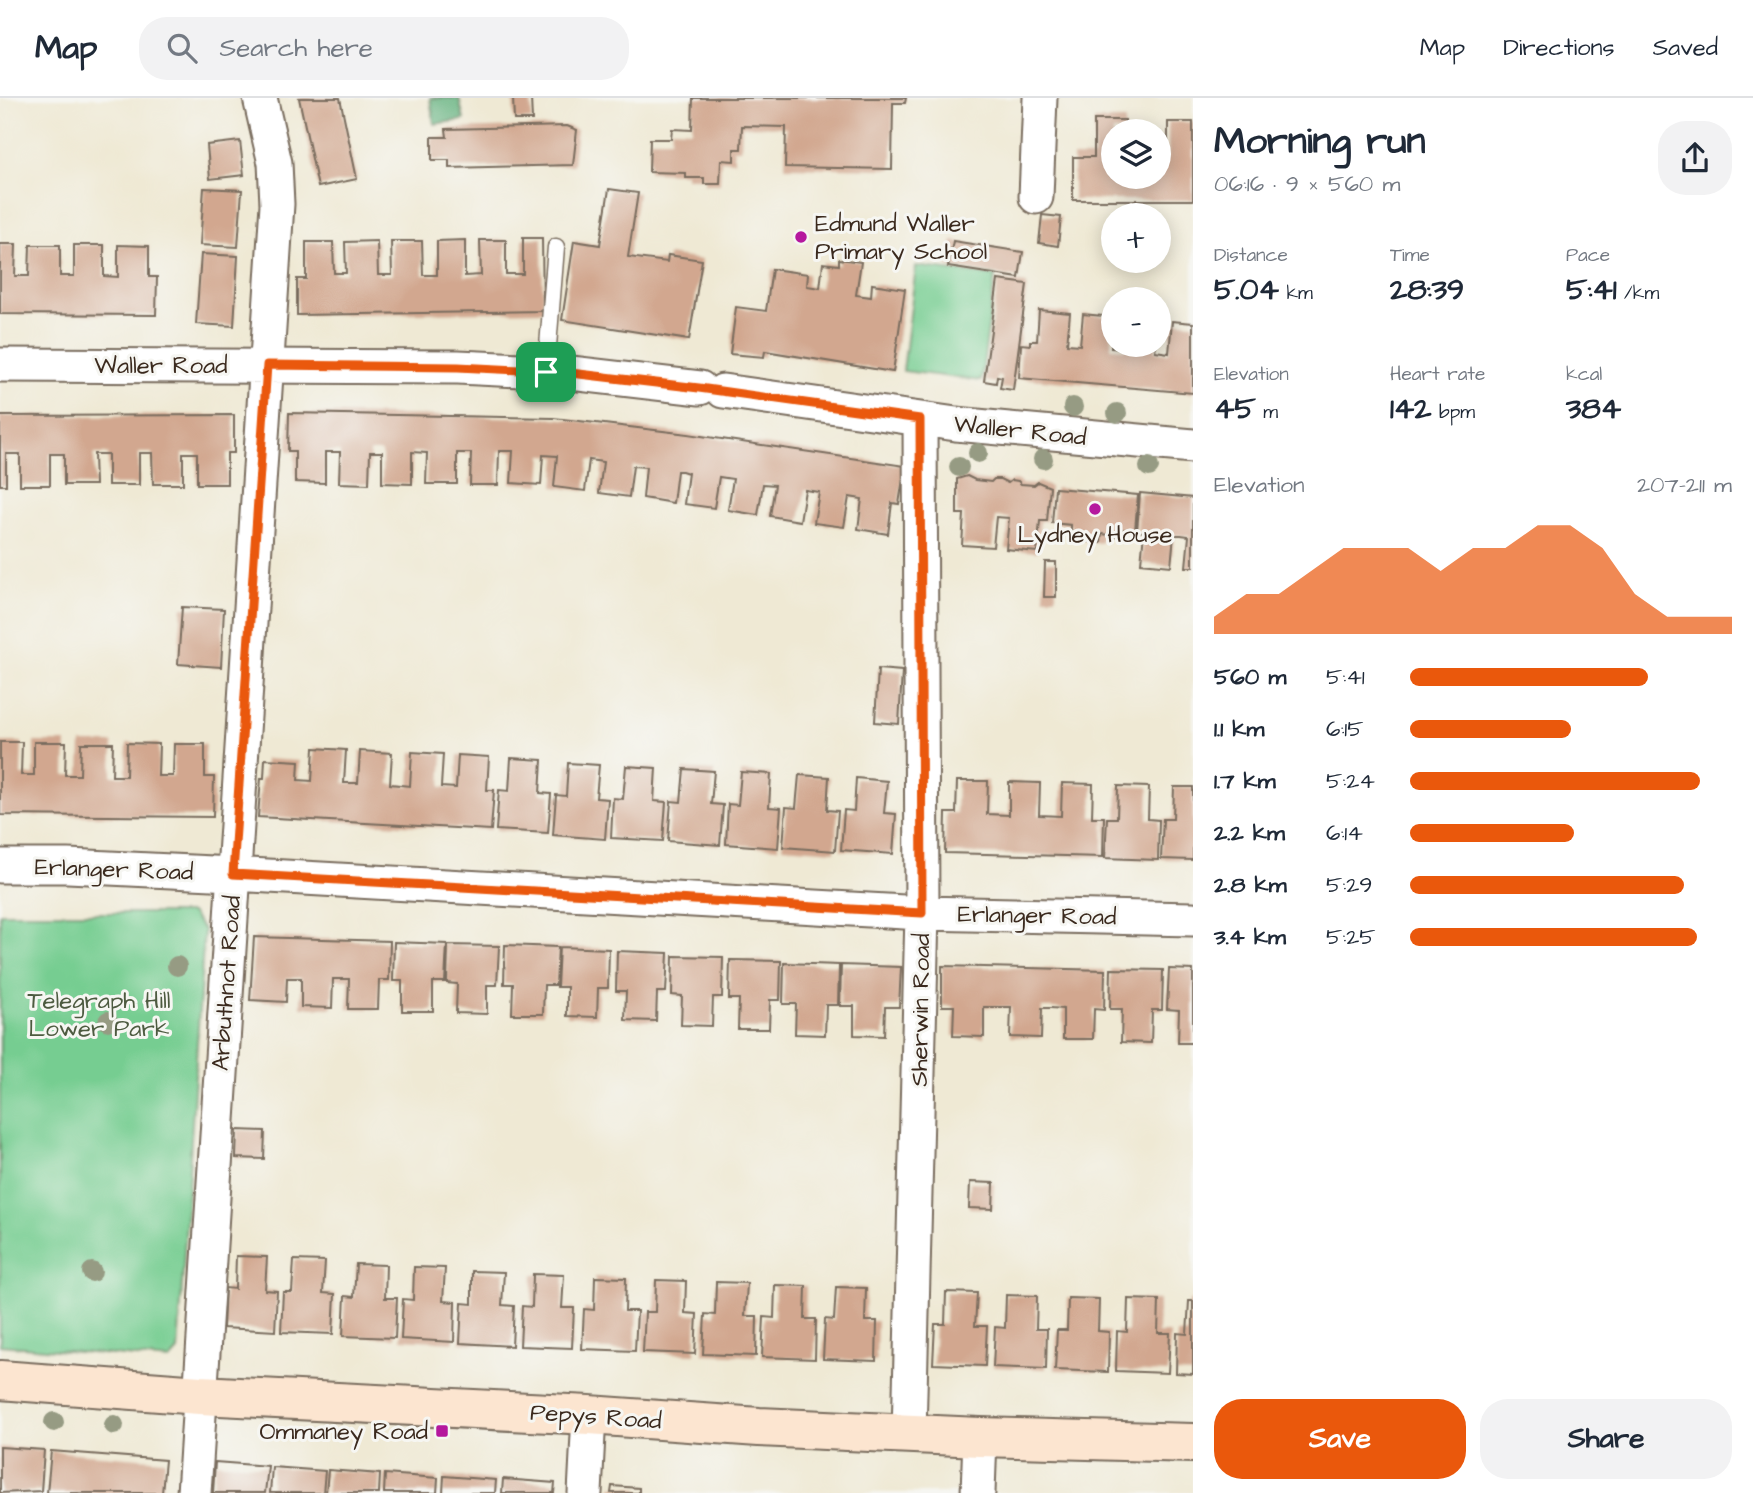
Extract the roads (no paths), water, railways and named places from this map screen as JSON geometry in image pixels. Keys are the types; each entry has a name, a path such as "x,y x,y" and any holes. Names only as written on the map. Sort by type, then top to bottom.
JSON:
{"street":[{"name":"Arbuthnot Road","path":"194,1493 277,204 275,163 260,98"},
{"path":"1036,197 1040,98"},
{"name":"Waller Road","path":"0,365 458,367 546,372 711,390 920,419 1193,446"},
{"name":"Sherwin Road","path":"909,1434 922,913 920,419"},
{"name":"Erlanger Road","path":"0,866 68,866 233,874 922,913 1193,919"},
{"name":"Pepys Road","path":"0,1380 200,1395 590,1415 759,1427 1193,1443"},
{"path":"585,1493 590,1415"},
{"path":"978,1493 980,1437"}],"lane":[{"path":"546,372 556,247"}],"place":[{"name":"Edmund Waller Primary School","path":"801,237"},
{"name":"Lydney House","path":"1095,509"},
{"name":"Ommaney Road","path":"442,1431"}],"park label":[{"name":"Telegraph Hill Lower Park","path":"99,1014"}]}
